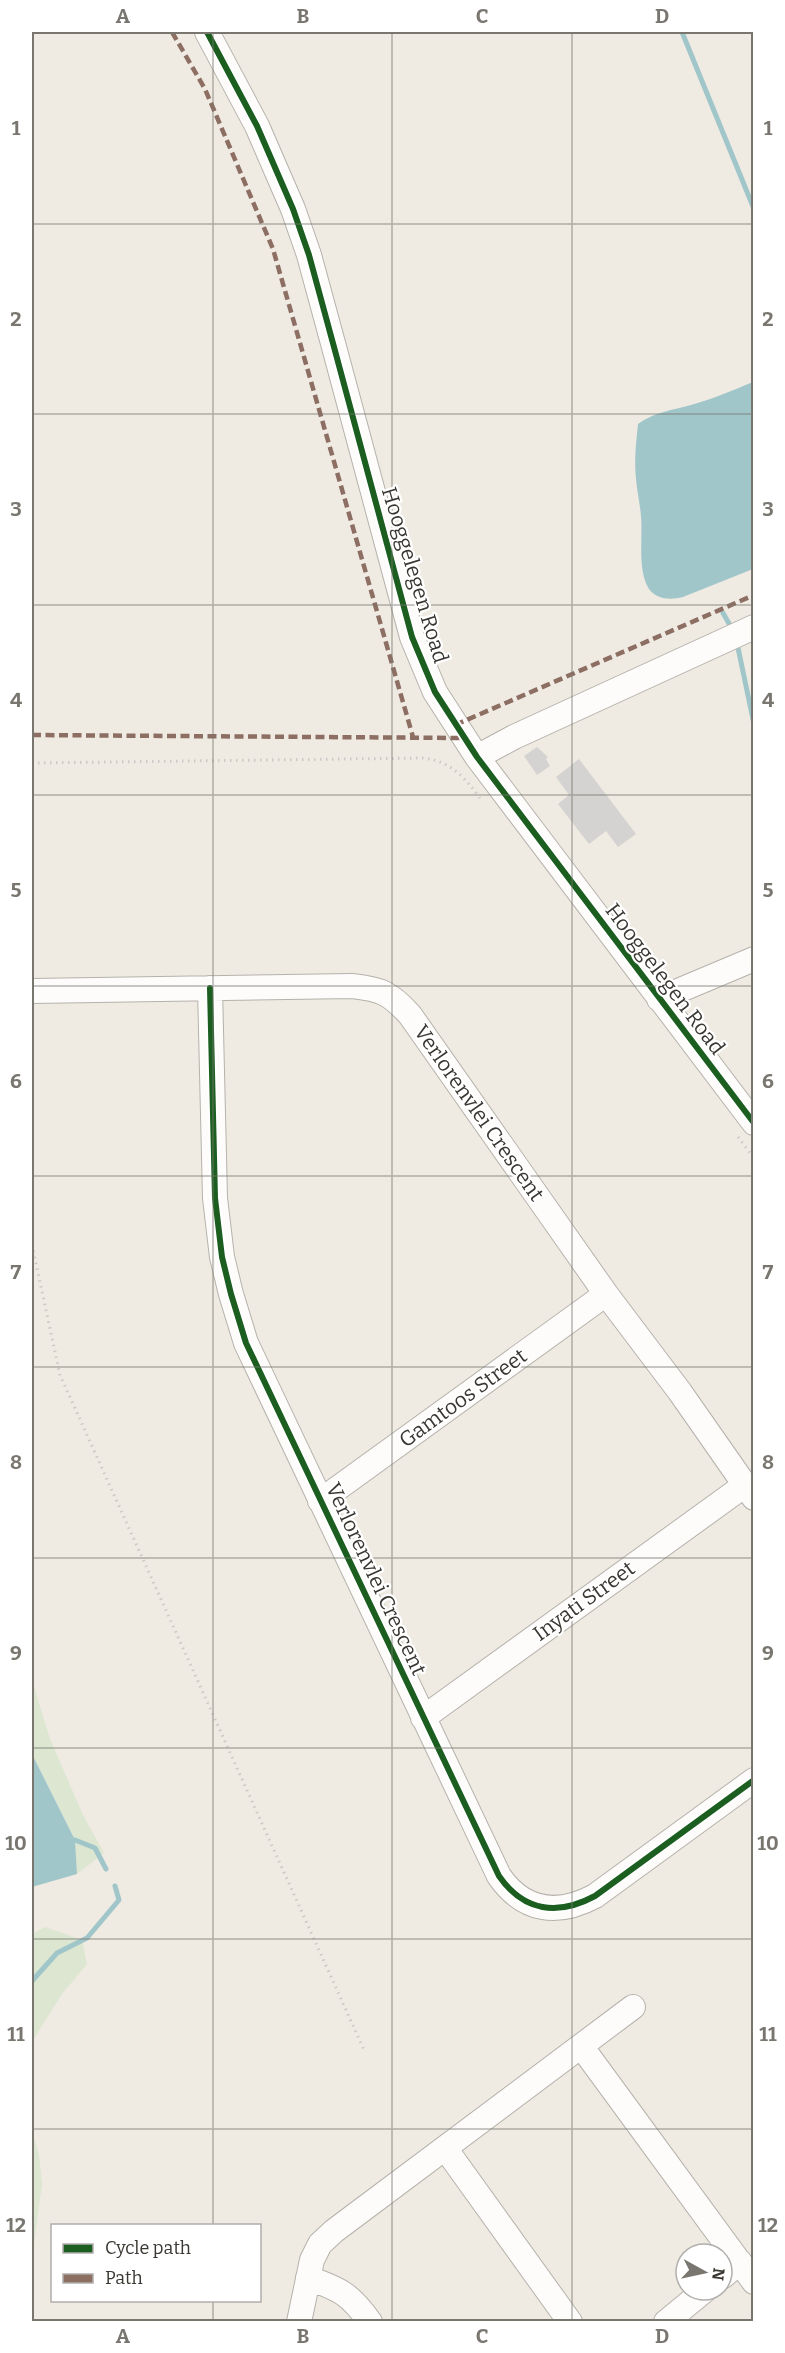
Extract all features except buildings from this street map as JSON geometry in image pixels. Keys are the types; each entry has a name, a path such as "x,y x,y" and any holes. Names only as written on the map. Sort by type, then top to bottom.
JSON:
{"street":[{"name":"Hooggelegen Road","path":"207,32 257,126 293,209 309,255 412,637 435,692 477,757 659,999 744,1127"},
{"path":"477,757 514,737 753,627"},
{"path":"659,999 753,959"},
{"name":"Verlorenvlei Crescent","path":"32,991 352,986 374,988 396,999 410,1015 606,1294 680,1392 749,1491"},
{"name":"Verlorenvlei Crescent","path":"210,988 215,1198 222,1257 246,1343 499,1876 516,1896 529,1904 544,1908 581,1904 753,1780"},
{"name":"Gamtoos Street","path":"320,1501 606,1294"},
{"name":"Inyati Street","path":"423,1718 749,1491"},
{"path":"299,2322 312,2260 320,2244 334,2231 633,2007"},
{"path":"581,2046 713,2242"},
{"path":"445,2148 570,2322"},
{"path":"734,2271 753,2282"},
{"path":"308,2278 348,2295 370,2322"},
{"path":"666,2322 690,2302"}],"path":[{"path":"32,763 424,758 456,769 486,805"},
{"path":"744,1127 753,1158"},
{"path":"32,1245 60,1375 364,2050"}],"green space":[{"path":"32,1680 50,1739 83,1815 104,1853 77,1874 75,1840 32,1754"},
{"path":"45,1927 82,1940 87,1964 62,1994 33,2040 32,2046 32,1934"},
{"path":"32,2131 39,2155 42,2184 33,2252 32,2294"}],"water":[{"path":"753,382 753,569 683,597 669,599 660,597 649,589 643,573 641,516 635,465 638,424 657,414 707,400"},
{"path":"32,1754 75,1840 77,1874 32,1887"}],"waterway":[{"path":"682,32 754,209"},
{"path":"723,613 731,627"},
{"path":"737,643 754,724"},
{"path":"75,1840 95,1848 106,1869"},
{"path":"32,1981 57,1953 87,1938 119,1900 115,1886"}],"marked path":[{"path":"172,32 205,89 273,249 413,737"},
{"path":"455,725 754,595"},
{"path":"32,735 463,738"}],"cycle path":[{"path":"207,32 257,126 293,209 309,255 412,637 435,692 477,757 754,1123"},
{"path":"210,988 215,1198 222,1257 246,1343 499,1876 519,1897 542,1907 555,1908 581,1902 595,1896 754,1780"}]}
